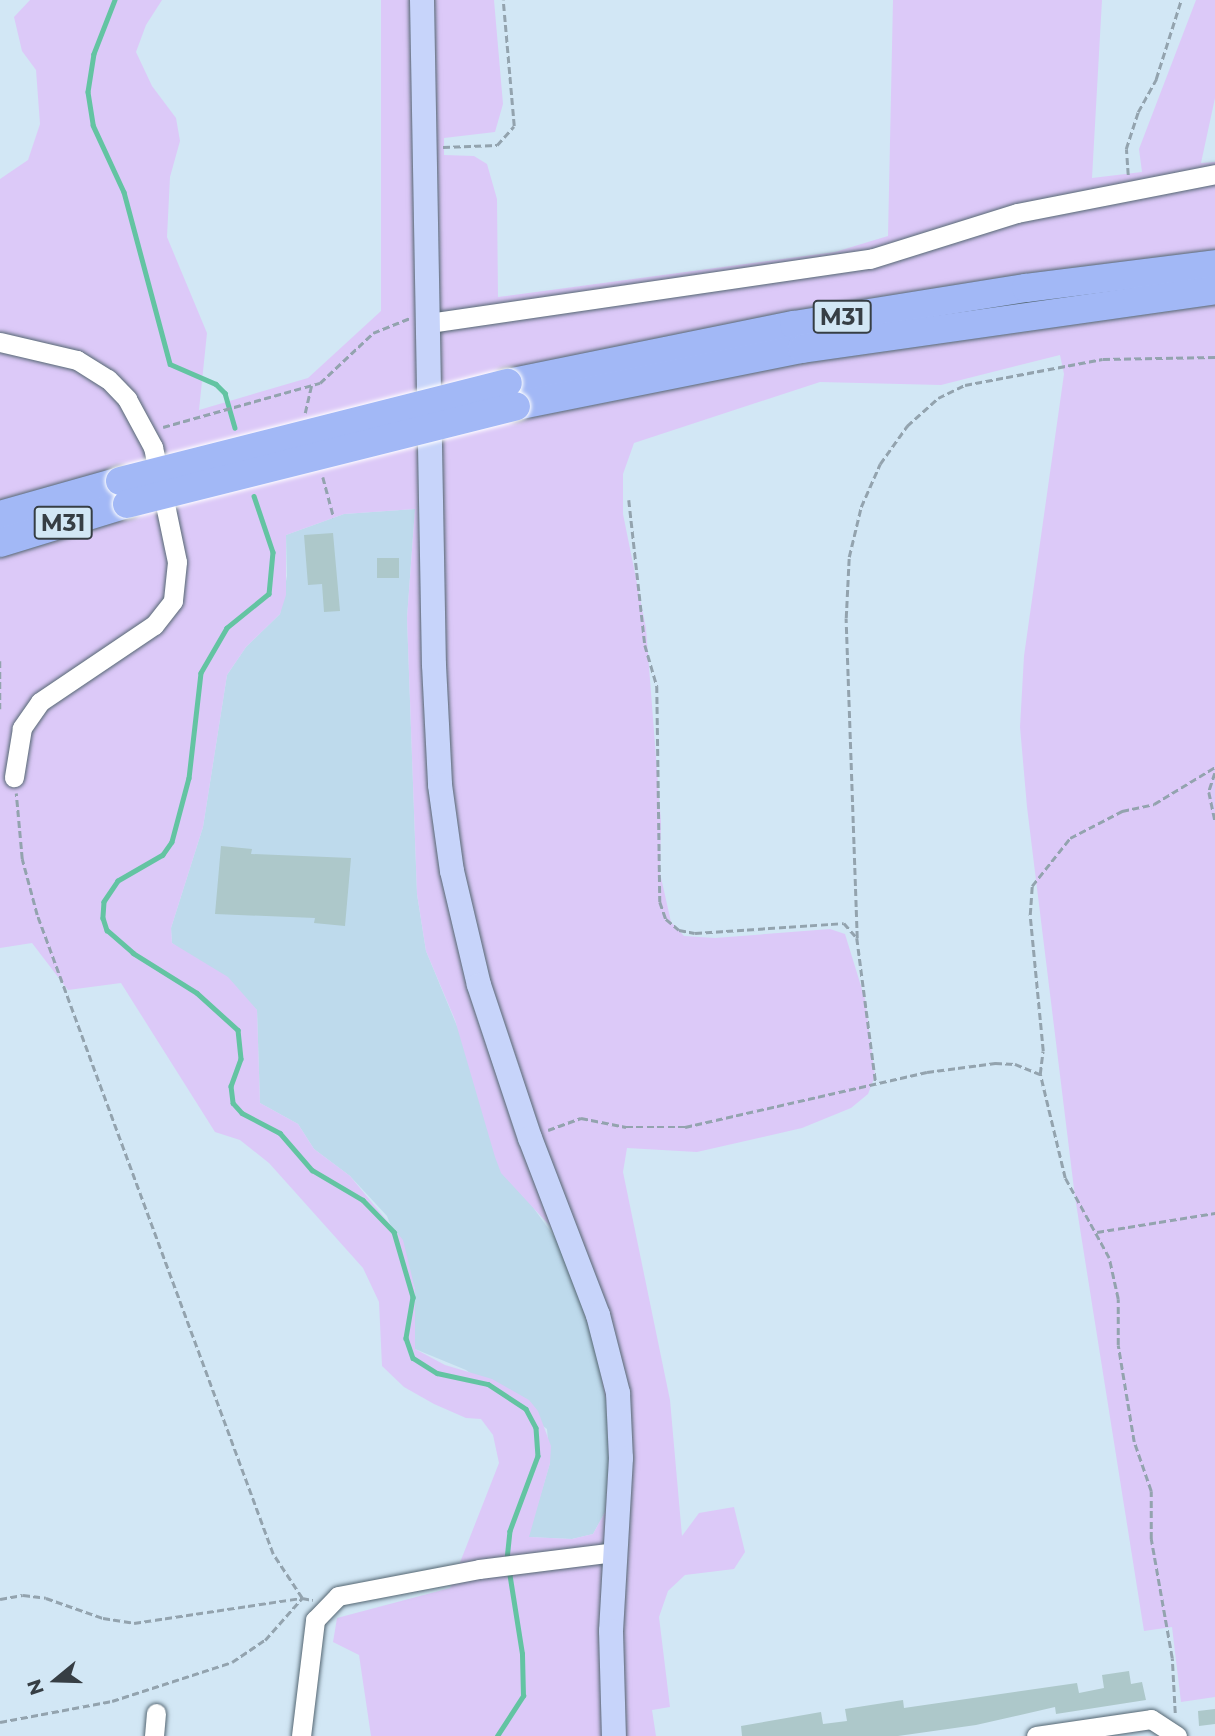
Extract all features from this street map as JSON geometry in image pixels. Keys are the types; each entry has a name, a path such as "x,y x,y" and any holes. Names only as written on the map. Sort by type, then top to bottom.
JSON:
{"highway":[{"name":"M31","path":"0,515 123,493 512,394 834,318 1215,264"},
{"name":"M31","path":"512,394 828,344 1215,290"},
{"name":"M31","path":"0,543 123,493"}],"main road":[{"path":"422,0 433,665 440,785 452,871 476,972 530,1138 598,1315 614,1370 622,1425 611,1631 614,1736"}],"street":[{"path":"428,319 870,259 1017,213 1215,174"},
{"path":"0,342 77,360 108,379 127,399 146,432 171,517 177,562 173,601 154,625 114,656 40,702 22,728 14,777"},
{"path":"301,1736 311,1636 322,1610 352,1591 479,1569 616,1552"},
{"path":"154,1736 156,1713"},
{"path":"1036,1736 1151,1719 1177,1735"}],"path":[{"path":"425,147 497,145 514,126 503,0"},
{"path":"1130,189 1126,149 1138,112 1156,79 1181,0"},
{"path":"146,432 320,383 373,333 428,319"},
{"path":"876,1084 857,938 848,581 861,508 880,464 907,426 938,398 965,385 1103,359 1215,357"},
{"path":"629,500 645,645 657,687 660,902 666,919 678,930 695,933 835,921 845,923 857,938"},
{"path":"0,661 0,709"},
{"path":"1177,1735 1172,1658 1151,1538 1151,1491 1133,1442 1118,1345 1118,1299 1097,1232 1065,1178 1040,1074 1043,1051 1030,915 1032,886 1042,869 1070,838 1122,811 1154,804 1215,767"},
{"path":"1215,773 1209,792 1215,820"},
{"path":"14,777 22,859 37,915 273,1554 302,1598"},
{"path":"530,1138 581,1118 626,1127 685,1127 876,1084 995,1063 1015,1064 1040,1074"},
{"path":"1097,1232 1215,1213"},
{"path":"0,1599 23,1595 46,1598 103,1618 134,1623 302,1598 312,1598 322,1610"},
{"path":"0,1722 112,1701 232,1662 265,1640 302,1598"}],"shaded area":[{"path":"30,0 162,0 146,25 136,52 152,86 176,118 180,141 170,177 167,237 207,333 199,410 308,378 381,311 381,0 494,0 503,104 495,132 444,138 444,155 474,156 487,164 497,199 498,297 835,252 888,236 893,0 1102,0 1092,178 1142,172 1139,149 1196,0 1215,0 1215,98 1201,163 1215,162 1215,1697 1181,1702 1172,1627 1144,1631 1075,1197 1027,807 1020,727 1024,656 1064,374 1060,355 941,385 820,382 634,443 623,474 623,514 646,628 661,822 660,873 671,922 684,936 715,938 830,929 845,934 865,999 875,1076 868,1094 851,1108 802,1128 697,1152 627,1148 623,1172 670,1400 682,1536 699,1513 734,1507 745,1552 734,1569 685,1575 668,1591 659,1617 670,1707 652,1710 656,1736 371,1736 359,1655 333,1642 337,1618 450,1588 499,1463 493,1435 481,1419 466,1418 434,1404 404,1387 382,1366 379,1302 363,1268 269,1163 240,1140 215,1132 121,983 68,990 32,943 0,948 0,179 28,160 40,124 36,70 22,51 14,17","holes":["415,509 407,618 417,894 426,951 455,1020 501,1173 550,1226 565,1252 595,1347 606,1401 609,1458 605,1512 593,1534 572,1539 529,1537 550,1463 551,1446 538,1411 529,1400 492,1379 445,1365 415,1349 415,1289 403,1240 350,1176 314,1149 298,1124 260,1103 257,1010 228,977 172,943 171,928 203,827 227,675 246,647 280,614 286,595 286,535 344,514"]},
{"path":"415,509 407,618 417,894 426,951 530,1203 565,1252 595,1347 606,1401 609,1458 605,1512 593,1534 572,1539 528,1537 550,1463 547,1429 466,1370 415,1349 415,1289 387,1216 350,1176 314,1149 298,1124 260,1103 257,1010 172,943 171,928 203,827 227,675 246,647 280,614 287,576 286,535 344,514"}],"building":[{"path":"333,533 340,611 324,612 322,584 308,585 304,535"},
{"path":"377,558 399,558 399,578 377,578"},
{"path":"221,846 252,849 251,854 351,858 345,926 314,923 315,918 215,914"},
{"path":"1129,1671 1131,1684 1142,1682 1146,1700 1056,1714 1055,1707 976,1725 898,1736 742,1736 741,1726 821,1712 823,1724 847,1721 845,1709 903,1700 904,1708 1077,1683 1079,1693 1104,1688 1102,1675"},
{"path":"1215,1709 1215,1724 1199,1726 1198,1711"}],"waterway":[{"path":"115,0 94,54 88,92 93,125 124,192 170,364 216,384 225,393 235,428"},
{"path":"254,496 273,552 269,594 227,628 201,673 189,778 172,842 163,855 118,881 104,902 103,918 107,930 133,953 197,993 238,1030 241,1059 231,1086 233,1103 242,1113 280,1133 312,1170 363,1200 394,1232 413,1297 406,1338 413,1358 437,1373 488,1384 526,1409 536,1428 538,1456 510,1531 507,1559"},
{"path":"497,1736 523,1696 522,1654 509,1572"}]}
